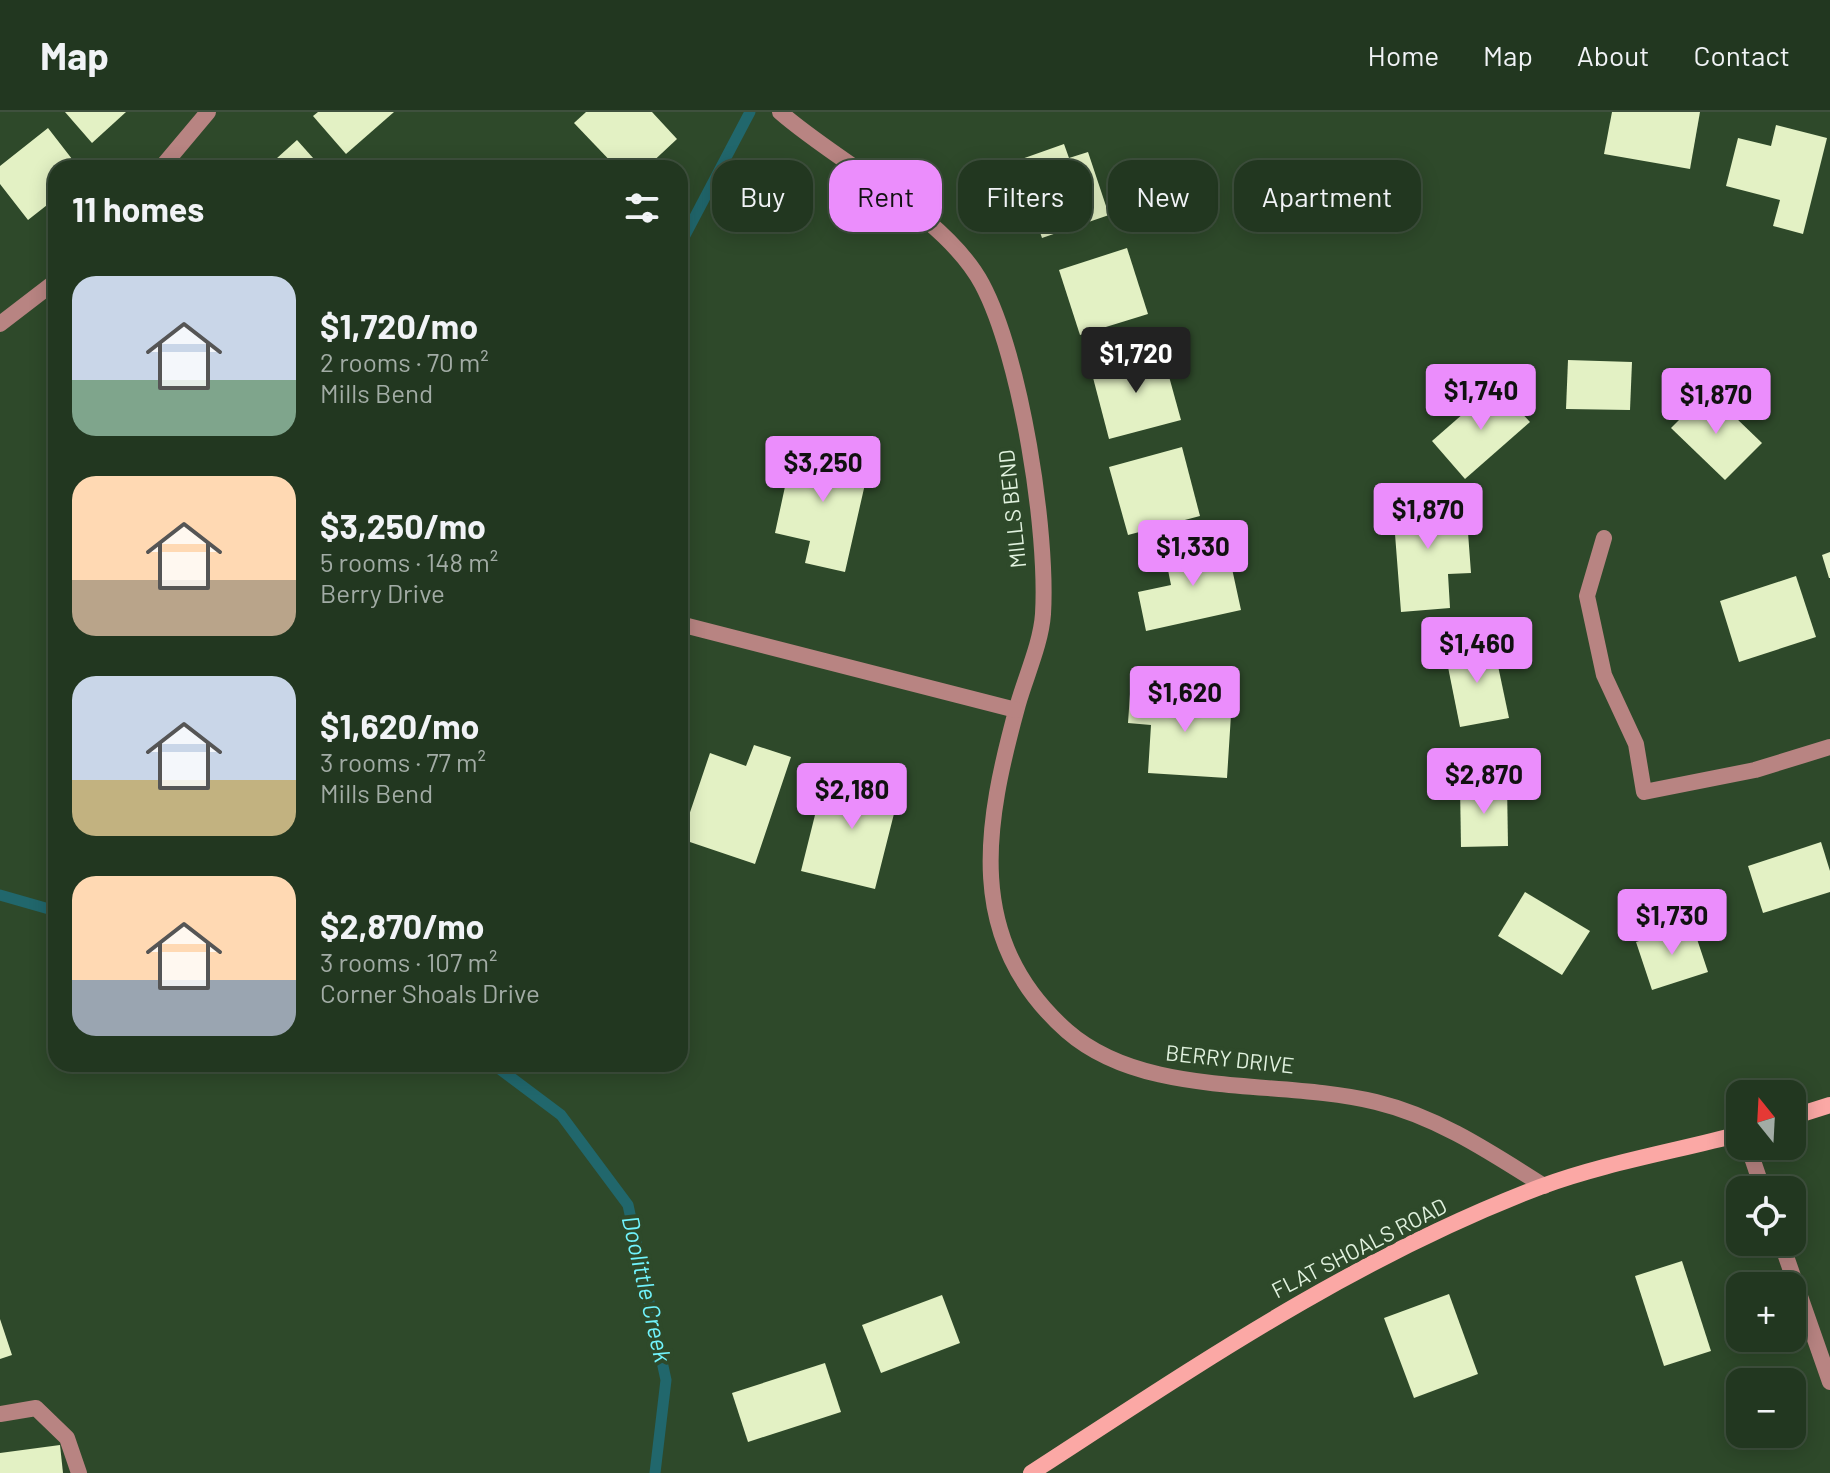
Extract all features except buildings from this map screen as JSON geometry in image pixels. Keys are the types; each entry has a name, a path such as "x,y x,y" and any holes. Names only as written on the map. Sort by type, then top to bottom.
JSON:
{"main road":[{"path":"1806,1113 1830,1105"},
{"name":"FLAT SHOALS ROAD","path":"1031,1473 1262,1323 1355,1270 1448,1225 1544,1186 1726,1138"}],"street":[{"path":"168,160 208,112"},
{"name":"MILLS BEND","path":"780,112 921,218 961,253 982,282 1001,328 1031,457 1041,546 1043,616 1016,710"},
{"path":"0,324 48,287"},
{"path":"1604,538 1587,596 1604,675 1636,744 1644,792 1755,770 1830,747"},
{"path":"688,626 1016,710"},
{"name":"BERRY DRIVE","path":"1016,710 994,814 991,892 1002,942 1014,968 1039,1001 1069,1032 1105,1056 1168,1078 1313,1090 1378,1102 1454,1131 1544,1186"},
{"path":"1786,1256 1830,1382"},
{"path":"0,1414 36,1408 67,1438 79,1473"}],"waterway":[{"path":"688,230 750,112"},
{"name":"Doolittle Creek","path":"0,895 48,909"},
{"name":"Doolittle Creek","path":"504,1072 561,1115 628,1205 666,1380 655,1473"}]}
